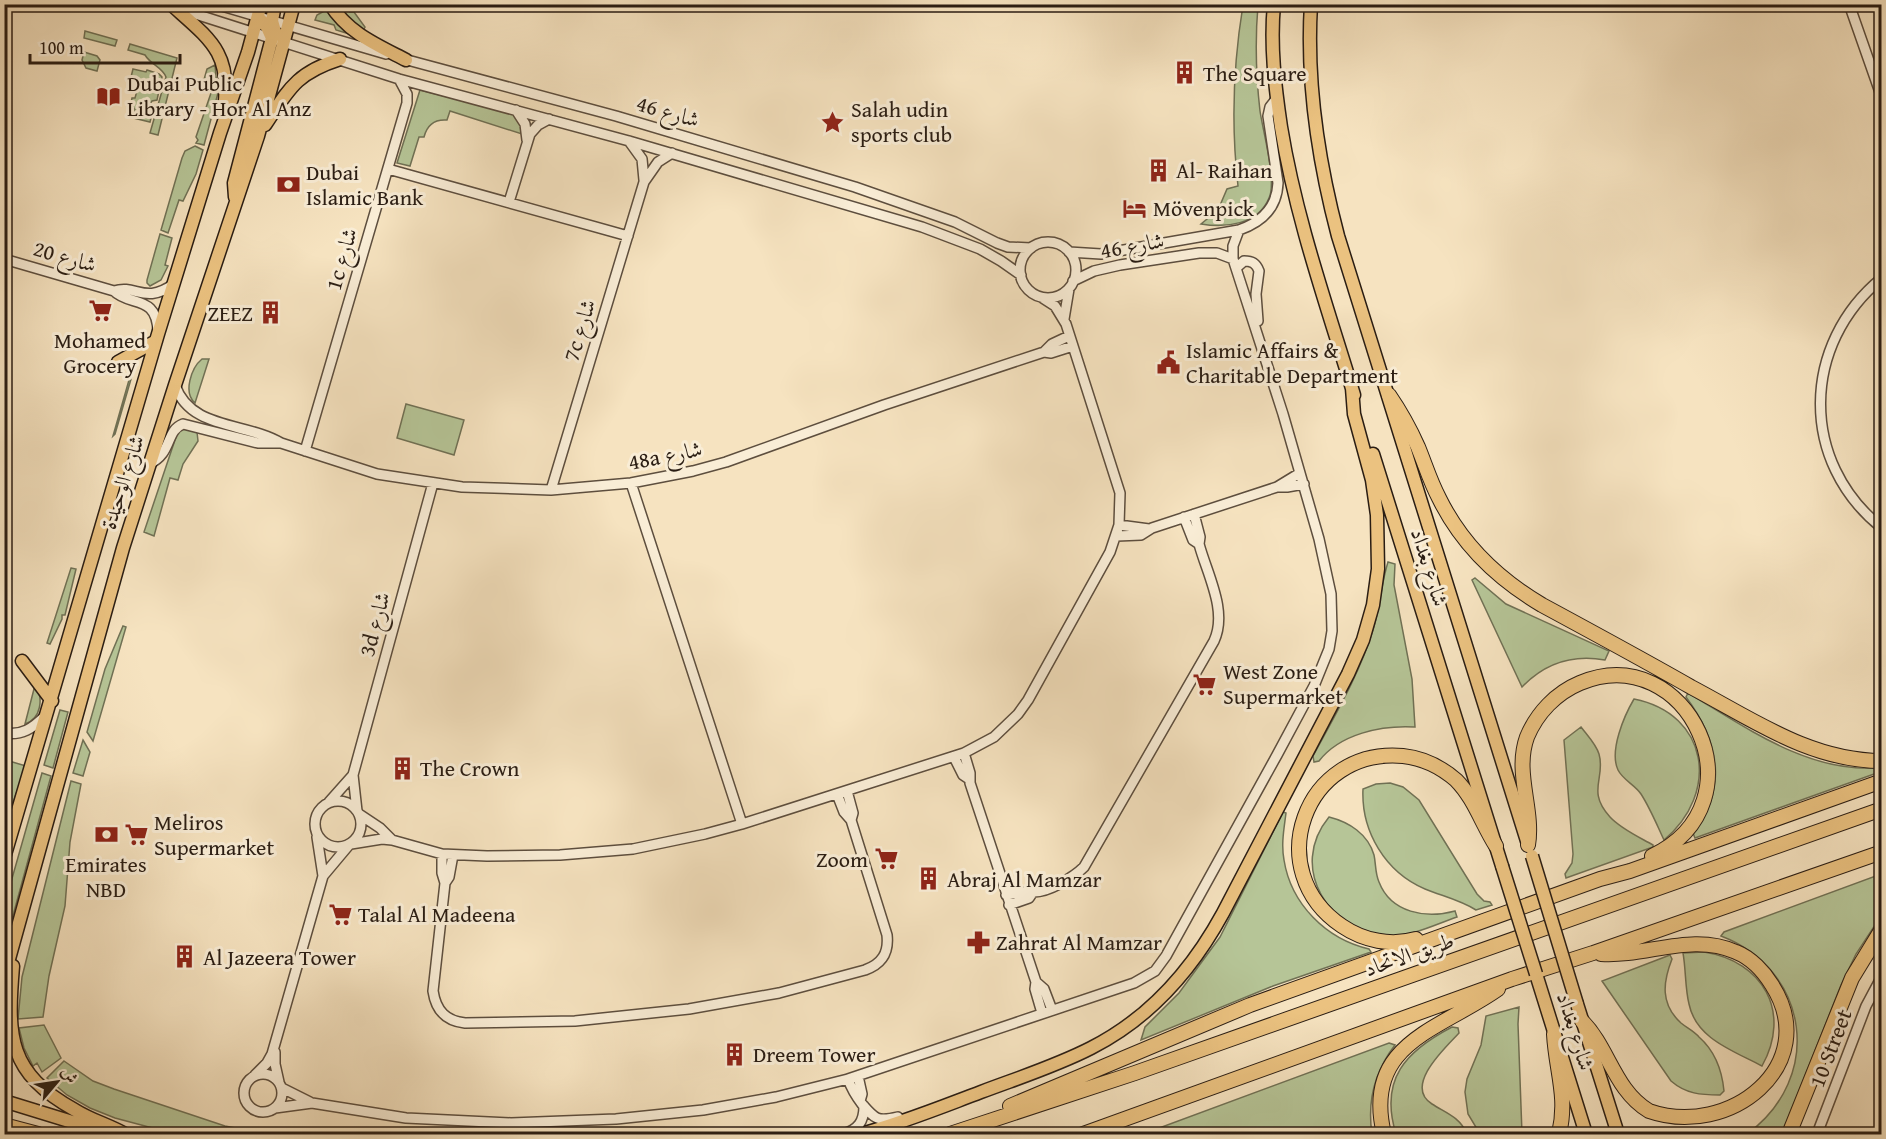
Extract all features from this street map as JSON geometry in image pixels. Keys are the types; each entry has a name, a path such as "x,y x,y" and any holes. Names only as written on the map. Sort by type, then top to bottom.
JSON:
{"highway":[{"path":"1389,395 1412,435 1438,497 1456,529 1480,558 1509,584 1553,611 1791,740 1827,754 1881,760"},
{"path":"965,1129 1020,1102 1250,1005 1600,879 1670,845 1691,824 1704,797 1708,767 1704,743 1698,729 1671,696 1651,684 1628,677 1594,679 1564,691 1541,713 1528,737 1522,761 1523,781 1530,814 1530,851"},
{"path":"1462,930 1391,942 1364,938 1335,921 1312,896 1301,868 1299,840 1305,814 1323,785 1350,765 1374,757 1408,756 1439,768 1461,785 1496,846"},
{"path":"1600,879 1630,871 1881,781"},
{"name":"طريق الاتحاد","path":"950,1134 1135,1073 1881,809"},
{"path":"1083,1134 1512,979 1881,852"},
{"path":"1789,1134 1852,978 1881,929"},
{"path":"1582,1021 1600,1043 1613,1072 1628,1094 1648,1110 1684,1124 1716,1122 1739,1113 1751,1105 1770,1084 1785,1050 1786,1026 1782,1003 1769,980 1750,960 1739,953 1714,944 1694,943 1635,953 1593,953"},
{"path":"1384,1134 1380,1106 1382,1090 1386,1076 1401,1050 1419,1036 1467,1010 1512,979"},
{"path":"1554,1034 1563,1096 1563,1116 1559,1134"},
{"path":"4,1125 38,1134"}],"main road":[{"path":"237,200 234,195 234,183 278,40 272,21 275,4"},
{"name":"شارع الوحيدة","path":"4,977 123,548 174,385 258,136 278,40 289,26 294,4"},
{"path":"330,4 341,20 357,33 406,60"},
{"name":"شارع بغداد","path":"1274,4 1273,53 1277,98 1285,147 1311,259 1586,1134"},
{"name":"شارع بغداد","path":"1311,4 1310,78 1315,131 1324,184 1338,236 1618,1134"},
{"path":"169,6 207,36 221,59 226,84 220,133"},
{"name":"شارع الوحيدة","path":"4,858 157,337 260,11"},
{"path":"260,11 267,27 278,40"},
{"path":"258,136 296,81 312,70 340,59"},
{"path":"118,362 157,337"},
{"path":"861,1134 918,1116 1071,1057 1111,1037 1165,995 1191,964 1213,931 1348,674 1363,640 1370,614 1378,569 1379,533 1372,480 1354,414 1352,388"},
{"path":"22,661 50,707"},
{"path":"15,940 10,1027 19,1059 39,1086 52,1096 76,1111 125,1134"},
{"path":"4,1101 112,1134"}],"street":[{"name":"شارع 46","path":"215,4 260,11 272,21 406,60 615,116 845,184 955,222 1008,247 1031,248"},
{"path":"1849,4 1881,98"},
{"name":"شارع 46","path":"169,6 399,79 672,153 922,226 980,249 1021,275"},
{"name":"1c شارع","path":"305,450 407,103 407,94 399,79"},
{"name":"شارع 46","path":"1069,252 1101,254 1239,230 1264,217 1275,201 1278,183 1268,116 1270,106 1277,98"},
{"path":"516,110 525,124 527,140"},
{"path":"509,202 527,140 533,129 549,119"},
{"name":"7c شارع","path":"629,141 642,159 644,182"},
{"name":"7c شارع","path":"551,490 644,182 658,162 672,153"},
{"path":"388,169 628,236"},
{"path":"392,840 380,828 344,802 329,802 318,812 315,827 323,876 275,1044 267,1063 250,1078 244,1090 246,1103 256,1111 263,1112 312,1103 374,1114 441,1121 511,1123 674,1114 740,1104 848,1079 1134,983 1148,976 1161,964 1278,755 1314,686 1329,649 1332,631 1333,612 1325,566 1304,484 1234,264 1233,246 1239,230"},
{"path":"317,834 327,845 334,847 371,840 392,840 453,855 524,856 597,853 668,842 742,824 959,755 980,746 1007,726 1028,700 1117,536 1121,508 1118,480 1064,319 1055,306 1028,289 1021,275 1022,260 1038,243 1055,243 1069,252 1076,269 1064,319"},
{"name":"شارع 46","path":"1071,285 1094,271 1199,253 1217,253 1234,264 1249,261 1254,263 1259,271 1256,303 1264,356"},
{"name":"شارع 20","path":"4,259 114,291 140,301 155,318 157,337"},
{"path":"1881,278 1864,292 1842,320 1828,352 1820,387 1821,422 1829,457 1844,489 1866,516 1881,528"},
{"name":"شارع 20","path":"114,291 119,289 148,294 158,293 174,284"},
{"path":"1041,297 1056,297 1071,285"},
{"name":"48a شارع","path":"1044,352 1049,346 1070,336"},
{"name":"48a شارع","path":"174,385 182,401 194,413 377,474 492,490 551,490 631,483 726,462 884,405 1044,352 1051,353 1073,346"},
{"name":"48a شارع","path":"149,464 163,456 173,432 183,424 258,443 281,443"},
{"path":"1117,536 1141,535 1149,529 1277,487 1300,472"},
{"name":"3d شارع","path":"358,813 353,775 433,483"},
{"path":"631,483 742,824"},
{"path":"1277,487 1304,484"},
{"path":"1194,514 1200,537 1198,544"},
{"path":"1006,895 1033,892 1067,881 1076,875 1091,858 1214,641 1219,627 1219,614 1198,544 1191,536 1184,517"},
{"path":"1119,525 1149,529"},
{"path":"4,733 19,733 28,730 50,707"},
{"path":"959,755 970,773 969,779 1036,982 1035,989 1042,1013"},
{"name":"3d شارع","path":"329,802 353,775"},
{"path":"847,791 853,813 851,820"},
{"path":"453,855 446,883 435,979 440,1001 454,1016 477,1022 575,1021 688,1009 779,993 874,967 881,961 886,953 887,935 851,820 844,812 837,794"},
{"path":"323,876 356,840 361,828 358,813"},
{"path":"442,854 442,873 446,883"},
{"path":"1009,905 1029,898 1033,892"},
{"name":"10 Street","path":"1817,1134 1866,1006 1881,976"},
{"path":"1036,982 1044,989 1052,1010"},
{"path":"275,1044 275,1064 282,1099 275,1108"},
{"path":"255,1075 269,1074 281,1085 312,1103"},
{"path":"844,1134 858,1127 864,1114 858,1076"},
{"path":"848,1079 855,1096 868,1112 881,1120 918,1116"}],"green space":[{"path":"335,5 350,5 350,12 354,12 365,27 363,31"},
{"path":"1243,5 1258,5 1256,45 1258,85 1271,190 1264,207 1249,219 1230,225 1201,224 1218,210 1227,189 1238,186 1234,141 1234,96"},
{"path":"326,10 346,33 336,30 334,25 315,20 317,15"},
{"path":"85,31 117,40 115,46 84,38"},
{"path":"130,44 177,58 158,135 150,133 166,77 145,55 128,50"},
{"path":"84,52 97,56 100,60 97,71 86,68 82,60"},
{"path":"215,65 217,87 203,83 207,69"},
{"path":"133,69 146,72 147,70 162,77 157,100 152,101 149,105 152,114 150,122 133,118 135,110 131,103 132,98 135,98 140,80 131,77"},
{"path":"212,90 218,93 204,145 196,143 198,140 196,137"},
{"path":"420,90 511,113 518,119 522,134 450,111 447,120 432,124 424,137 419,137 410,166 397,163"},
{"path":"195,146 203,150 196,174 183,201 179,200 168,233 161,230 182,158 185,151"},
{"path":"160,234 172,238 165,265 168,266 161,280 150,286 147,280"},
{"path":"135,359 136,362 113,436"},
{"path":"202,359 209,359 195,403 191,399 189,387 192,374"},
{"path":"406,404 464,420 454,455 397,438"},
{"path":"181,428 197,432 198,441 183,464 178,480 170,478 154,536 144,532 178,431"},
{"path":"1388,562 1395,564 1394,585 1412,679 1415,727 1389,728 1362,733 1338,744 1319,761 1314,762 1313,756 1346,694 1367,647"},
{"path":"71,568 76,569 65,615 62,615 50,644 47,643"},
{"path":"1475,578 1506,604 1609,651 1605,660 1581,658 1560,662 1540,672 1522,687 1472,580"},
{"path":"123,626 126,627 93,741 87,732 105,669"},
{"path":"35,685 40,702 38,713 35,718 25,724"},
{"path":"1688,693 1777,745 1825,763 1876,768 1877,773 1695,838 1693,833 1712,798 1715,764 1706,730 1686,697"},
{"path":"1634,699 1659,707 1678,721 1691,738 1698,758 1699,779 1693,800 1682,821 1664,840 1641,794 1620,774 1616,762 1616,744"},
{"path":"60,710 68,712 53,768 44,765"},
{"path":"1581,727 1594,743 1599,754 1598,792 1603,808 1619,825 1653,847 1566,878 1565,874 1572,863 1573,854 1564,740"},
{"path":"83,740 90,752 83,776 73,773"},
{"path":"9,761 26,766 5,825 5,774"},
{"path":"42,773 51,776 5,945 5,903"},
{"path":"71,781 81,784 70,842 65,906 49,976 43,1017 18,1019 22,977"},
{"path":"1390,783 1403,787 1419,800 1477,894 1492,905 1476,910 1425,889 1411,882 1387,861 1371,835 1366,820 1363,789 1376,784"},
{"path":"1283,812 1286,813 1284,860 1294,891 1313,917 1325,928 1371,952 1273,986 1141,1040 1145,1027 1179,993 1220,937"},
{"path":"1329,817 1357,830 1367,841 1374,855 1379,882 1392,901 1421,914 1455,911 1457,917 1416,932 1390,936 1368,932 1349,924 1333,911 1321,895 1314,877 1312,857 1317,837"},
{"path":"1881,874 1881,916 1856,954 1841,985 1782,1134 1747,1134 1772,1111 1788,1084 1796,1056 1796,1027 1789,999 1773,973 1751,952 1721,936 1724,932"},
{"path":"1704,952 1725,957 1742,966 1756,978 1766,992 1772,1009 1774,1027 1771,1046 1762,1066 1728,1049 1708,1035 1693,1016 1688,998 1683,953"},
{"path":"1670,955 1672,959 1665,984 1669,1008 1681,1023 1705,1042 1713,1055 1723,1083 1724,1091 1720,1095 1694,1093 1682,1089 1671,1081 1602,981"},
{"path":"1519,1007 1522,1134 1480,1134 1468,1114 1465,1092 1467,1079 1481,1045 1486,1016"},
{"path":"44,1025 61,1058 42,1072 37,1063 33,1066 24,1048 19,1028"},
{"path":"1452,1027 1458,1028 1459,1033 1430,1067 1424,1077 1422,1087 1424,1096 1432,1104 1457,1119 1467,1134 1396,1134 1391,1097 1400,1069 1421,1046"},
{"path":"1389,1043 1395,1045 1382,1065 1374,1087 1371,1110 1372,1134 1143,1134"},
{"path":"64,1061 93,1081 114,1089 225,1126 266,1134 175,1134 115,1118 67,1095 47,1078"}],"place":[{"name":"The Square","path":"1185,73"},
{"name":"Dubai Public Library - Hor Al Anz","path":"109,96"},
{"name":"Salah udin sports club","path":"833,122"},
{"name":"Al- Raihan","path":"1158,170"},
{"name":"Dubai Islamic Bank","path":"288,185"},
{"name":"Mövenpick","path":"1135,208"},
{"name":"Mohamed Grocery","path":"100,311"},
{"name":"ZEEZ","path":"271,313"},
{"name":"Islamic Affairs & Charitable Department","path":"1168,363"},
{"name":"West Zone Supermarket","path":"1205,684"},
{"name":"The Crown","path":"402,768"},
{"name":"Emirates NBD","path":"106,835"},
{"name":"Meliros Supermarket","path":"136,835"},
{"name":"Zoom","path":"886,859"},
{"name":"Abraj Al Mamzar","path":"929,879"},
{"name":"Talal Al Madeena","path":"340,914"},
{"name":"Zahrat Al Mamzar","path":"978,942"},
{"name":"Al Jazeera Tower","path":"185,957"},
{"name":"Dreem Tower","path":"735,1054"}]}
